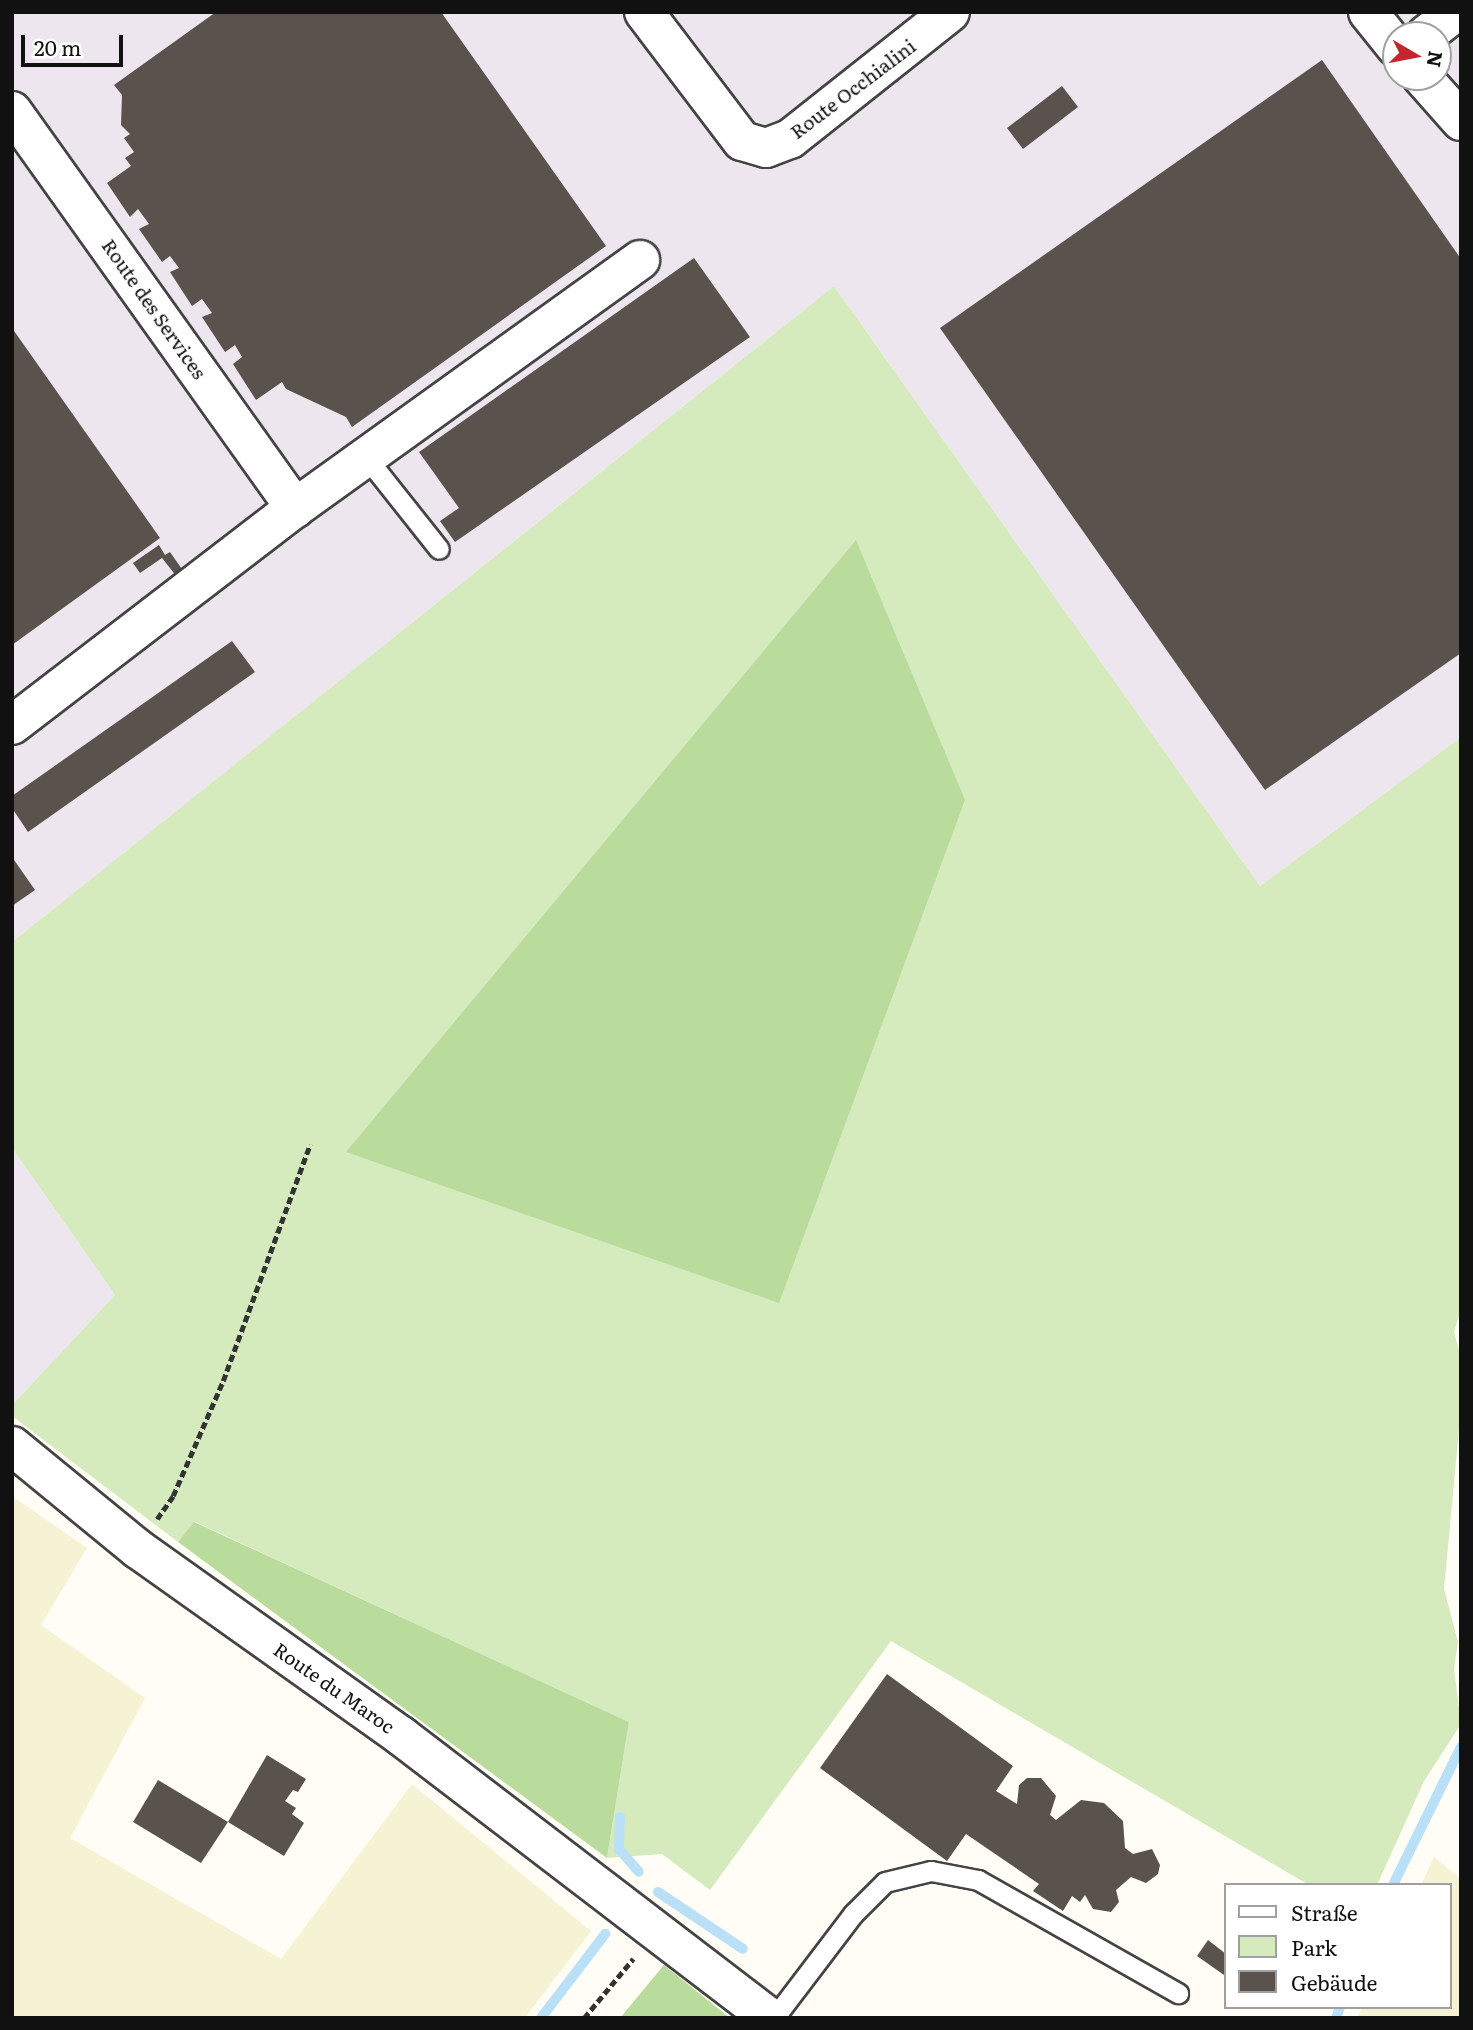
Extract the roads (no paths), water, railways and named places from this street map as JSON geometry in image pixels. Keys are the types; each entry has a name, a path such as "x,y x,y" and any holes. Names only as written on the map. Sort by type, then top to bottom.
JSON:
{"street":[{"name":"Route Occhialini","path":"644,12 742,141 766,148 789,139 950,12"},
{"path":"1368,12 1382,30"},
{"path":"1434,91 1461,121"},
{"name":"Route des Services","path":"12,111 295,508"},
{"path":"12,725 295,508 640,260"},
{"name":"Route du Maroc","path":"12,1446 138,1549 401,1736 771,2018"}],"lane":[{"path":"366,457 439,549"},
{"path":"771,2018 853,1914 885,1882 931,1871 978,1880 1178,1993"}],"waterway":[{"path":"1394,1883 1461,1747"},
{"path":"620,1817 619,1849 639,1872"},
{"path":"658,1892 743,1949"},
{"path":"541,2018 605,1934"},
{"path":"1336,2018 1339,2009"}]}
